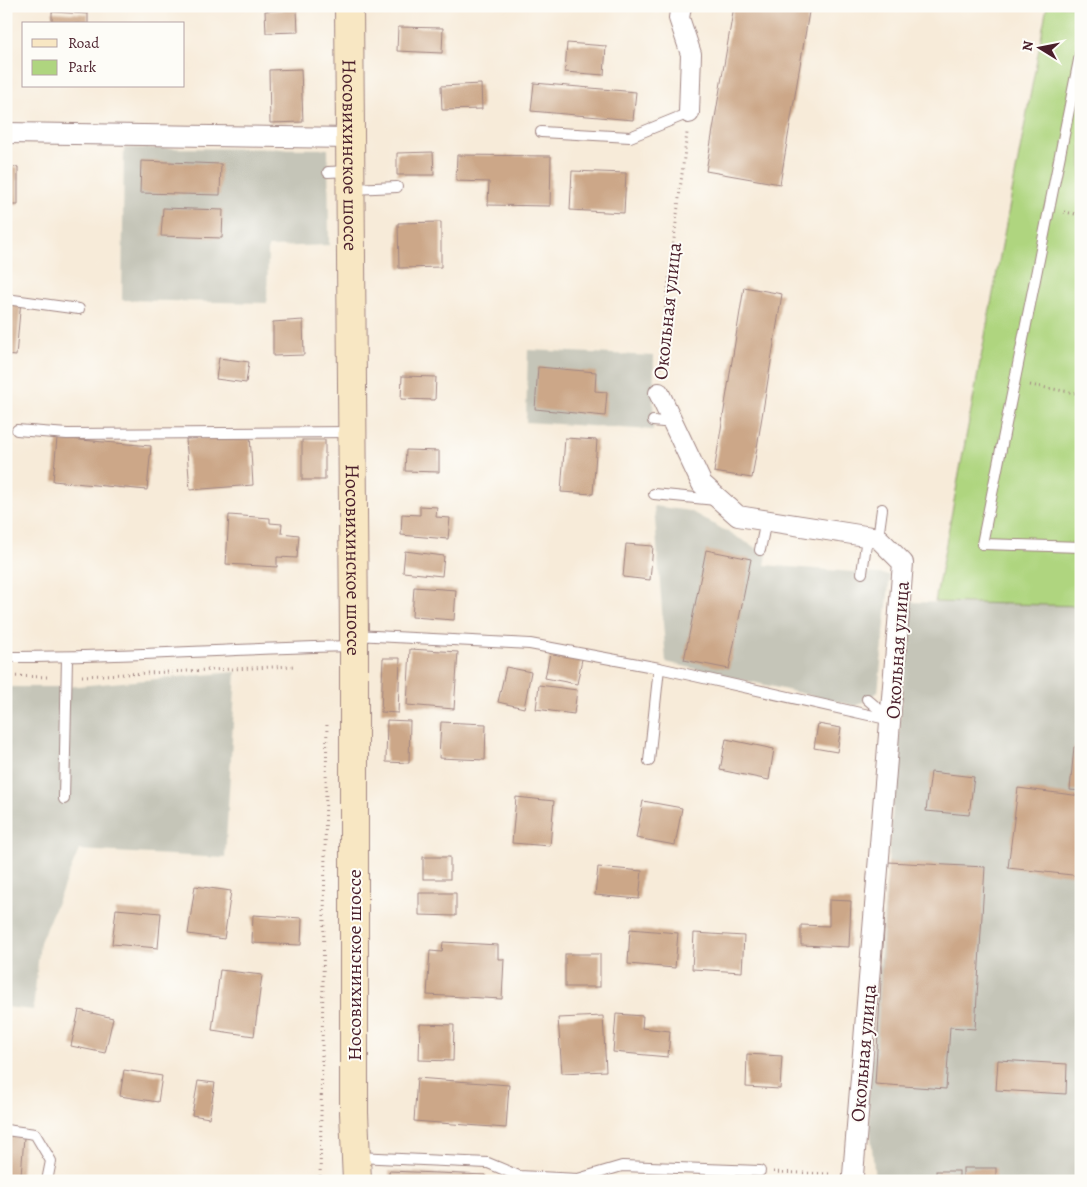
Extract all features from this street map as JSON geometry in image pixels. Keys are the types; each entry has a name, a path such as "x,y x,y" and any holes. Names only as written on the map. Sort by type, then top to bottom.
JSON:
{"main road":[{"name":"Носовихинское шоссе","path":"349,6 350,138 343,177 353,432 354,1113 357,1169"},
{"name":"Носовихинское шоссе","path":"337,1181 354,1113"}],"street":[{"path":"680,6 679,18 691,54 689,113"},
{"path":"6,132 350,138"},
{"name":"Окольная улица","path":"659,394 663,422 689,458 702,484 738,516 872,537 903,564 854,1178"}],"lane":[{"path":"1081,50 982,544 1081,546"},
{"path":"541,132 630,137 689,113"},
{"path":"343,177 397,187"},
{"path":"6,299 79,309"},
{"path":"17,430 96,434 353,432"},
{"path":"689,458 691,437"},
{"path":"654,494 721,501"},
{"path":"862,573 882,509"},
{"path":"760,550 766,520"},
{"path":"6,657 67,658 266,648 354,640 530,644 659,668 891,720"},
{"path":"64,799 67,658"},
{"path":"649,761 659,668"},
{"path":"867,699 891,720"},
{"path":"6,1130 35,1134 51,1161 47,1181"},
{"path":"357,1169 488,1164 519,1176 578,1179 622,1166 760,1171"}],"path":[{"name":"Окольная улица","path":"659,394 662,337 689,113"},
{"path":"1014,382 1081,394"},
{"path":"6,676 67,677 299,666"},
{"path":"320,1181 327,714"},
{"path":"760,1171 854,1178"}],"shaded area":[{"path":"124,148 328,149 329,245 268,247 267,303 122,300"},
{"path":"528,350 654,356 653,430 526,422"},
{"path":"654,506 690,511 767,554 765,565 890,575 878,692 856,706 666,662"},
{"path":"910,602 1081,606 1081,1181 875,1181 868,1102"},
{"path":"236,672 225,858 79,850 40,942 33,1010 6,1007 6,687 67,687"}],"green space":[{"path":"1047,6 1081,6 1081,606 935,602"}],"building":[{"path":"734,6 810,6 780,184 706,171"},
{"path":"297,9 298,32 266,33 265,11"},
{"path":"52,12 88,14 88,22 52,22"},
{"path":"398,27 443,28 442,53 397,51"},
{"path":"567,43 606,46 604,75 565,72"},
{"path":"301,69 303,122 270,123 269,70"},
{"path":"534,83 636,92 633,120 531,111"},
{"path":"481,84 482,109 442,110 441,86"},
{"path":"433,152 434,175 397,175 397,153"},
{"path":"457,155 551,156 550,206 488,205 489,182 456,181"},
{"path":"141,161 221,164 220,195 140,193"},
{"path":"18,167 18,205 6,205 6,168"},
{"path":"572,171 626,173 624,213 570,210"},
{"path":"163,208 223,210 222,238 161,236"},
{"path":"441,222 441,267 399,268 398,223"},
{"path":"744,287 782,294 752,478 714,472"},
{"path":"6,299 21,300 16,356 6,355"},
{"path":"303,320 304,355 273,356 273,322"},
{"path":"219,358 249,362 246,383 216,379"},
{"path":"538,367 596,372 595,391 607,392 605,416 535,409"},
{"path":"402,376 436,377 435,400 401,399"},
{"path":"250,435 253,485 190,490 186,439"},
{"path":"57,438 151,446 147,490 53,481"},
{"path":"565,438 597,440 593,494 561,492"},
{"path":"302,440 325,440 325,480 302,480"},
{"path":"406,450 439,451 439,472 405,471"},
{"path":"420,506 437,507 436,517 450,518 448,539 401,535 402,514 420,515"},
{"path":"229,515 270,518 270,523 282,524 281,533 299,535 297,558 277,557 277,567 226,564"},
{"path":"626,544 653,546 650,580 623,577"},
{"path":"706,550 751,559 729,669 684,660"},
{"path":"405,551 444,556 442,576 403,572"},
{"path":"414,587 456,590 454,620 412,617"},
{"path":"551,648 583,654 577,684 545,678"},
{"path":"410,649 458,652 454,709 407,705"},
{"path":"383,658 400,658 398,713 381,712"},
{"path":"506,667 531,672 524,708 498,702"},
{"path":"539,685 577,690 574,714 536,709"},
{"path":"387,720 410,721 409,763 386,762"},
{"path":"441,722 486,724 485,760 439,758"},
{"path":"818,724 841,728 837,752 814,748"},
{"path":"726,739 774,749 769,780 720,770"},
{"path":"1074,747 1081,748 1081,791 1070,790"},
{"path":"931,772 974,777 969,815 926,811"},
{"path":"1018,788 1081,796 1081,876 1008,868"},
{"path":"516,797 554,801 550,846 512,843"},
{"path":"643,801 682,808 675,845 636,838"},
{"path":"423,857 450,857 450,879 423,879"},
{"path":"888,862 985,867 975,1029 950,1027 946,1089 875,1084"},
{"path":"598,867 642,871 639,899 595,895"},
{"path":"195,886 231,891 224,939 188,934"},
{"path":"419,893 456,893 456,916 419,915"},
{"path":"829,900 851,901 849,947 801,945 801,925 829,926"},
{"path":"116,909 161,913 158,948 112,944"},
{"path":"253,915 302,918 301,945 252,943"},
{"path":"630,929 678,933 675,968 628,964"},
{"path":"694,933 744,936 742,972 692,969"},
{"path":"443,942 498,945 498,959 504,959 502,999 427,995 430,951 442,952"},
{"path":"565,954 600,954 600,987 565,987"},
{"path":"220,970 262,975 254,1036 212,1030"},
{"path":"79,1010 113,1018 105,1053 71,1046"},
{"path":"616,1014 643,1016 642,1028 670,1031 668,1057 613,1052"},
{"path":"603,1016 606,1071 562,1073 558,1018"},
{"path":"420,1024 454,1025 453,1061 419,1060"},
{"path":"747,1054 782,1056 780,1089 746,1087"},
{"path":"998,1060 1067,1064 1066,1094 996,1090"},
{"path":"124,1070 162,1076 158,1102 120,1096"},
{"path":"417,1078 509,1085 506,1128 414,1121"},
{"path":"198,1081 215,1083 209,1118 192,1115"},
{"path":"6,1136 24,1137 21,1176 6,1175"},
{"path":"963,1168 996,1168 996,1181 963,1181"},
{"path":"389,1171 486,1175 486,1181 389,1181"},
{"path":"936,1171 959,1171 959,1181 936,1181"}]}
